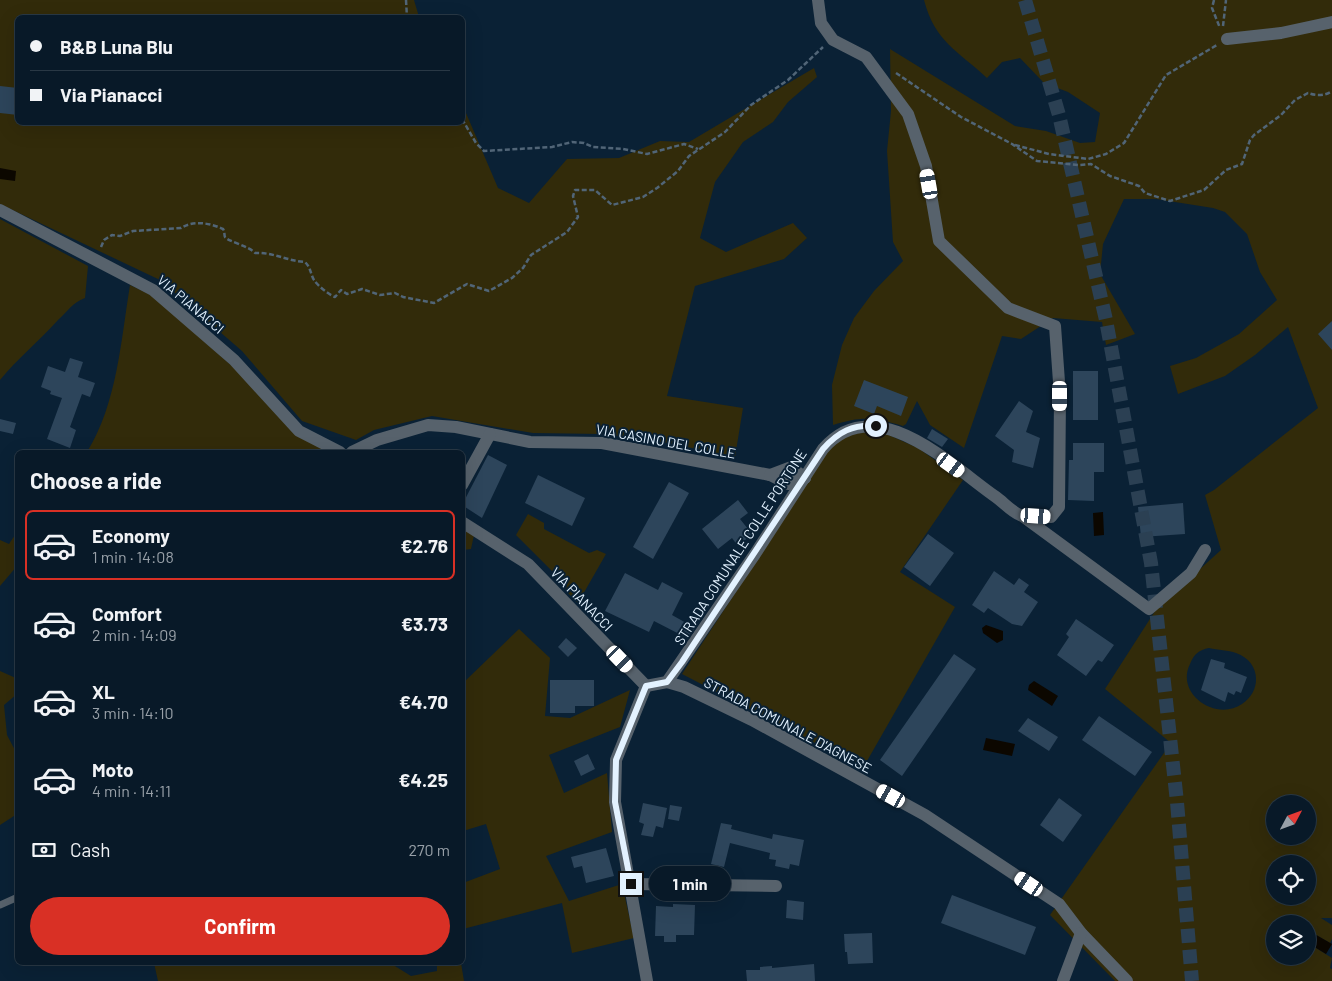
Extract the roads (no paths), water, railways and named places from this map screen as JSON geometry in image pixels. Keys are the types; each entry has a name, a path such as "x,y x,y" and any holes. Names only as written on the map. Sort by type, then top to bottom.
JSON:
{"street":[{"path":"818,0 821,23 833,40 866,57 908,114 926,166 939,241 1008,308 1055,326 1060,396 1059,507 1051,517 1020,515"},
{"path":"1227,39 1281,33 1332,22"},
{"name":"VIA PIANACCI","path":"0,210 153,290 234,360 298,431 336,450"},
{"name":"VIA CASINO DEL COLLE","path":"356,450 377,440 428,425 456,427 530,442 602,442 770,475 790,468 805,478"},
{"name":"STRADA COMUNALE COLLE PORTONE","path":"667,682 823,449 832,438 845,430 867,425 886,427 911,437 1149,609 1191,574 1205,550"},
{"path":"465,480 490,434"},
{"name":"VIA PIANACCI","path":"465,524 528,564 646,686"},
{"path":"647,981 615,802 616,760 646,686 667,682"},
{"name":"STRADA COMUNALE D'AGNESE","path":"667,682 684,687 752,720 925,815 1059,904 1080,933 1127,981"},
{"path":"631,884 776,886"},
{"path":"1063,981 1080,933"}],"lane":[{"path":"0,905 15,898"}],"tunnel":[{"path":"1025,0 1059,115 1106,320 1151,563 1177,802 1192,981"}]}
